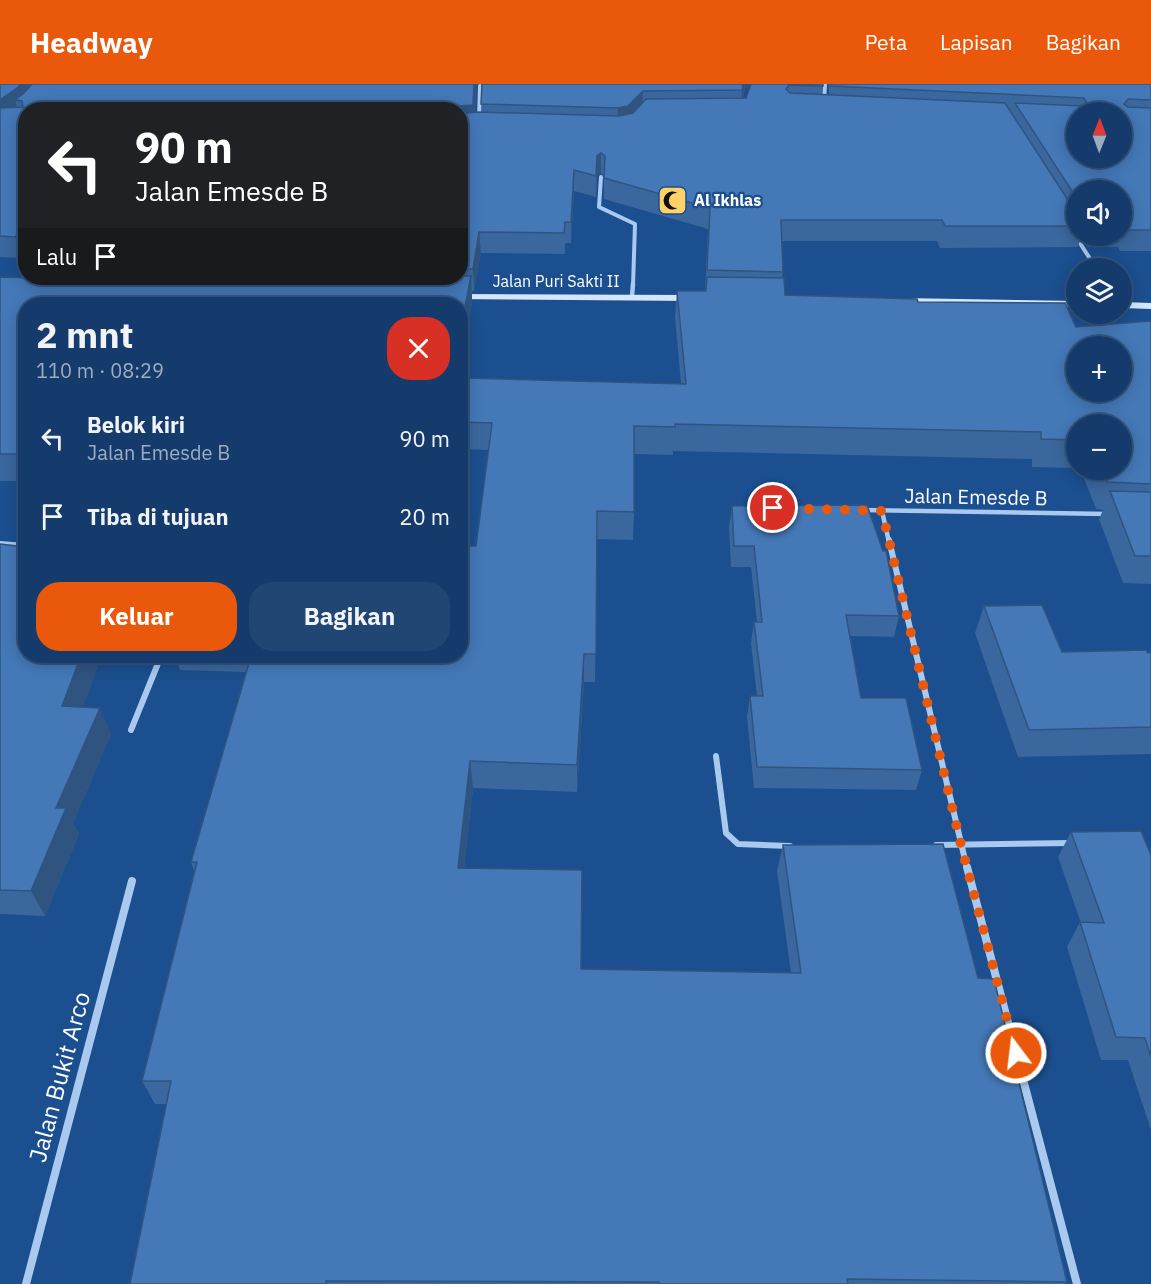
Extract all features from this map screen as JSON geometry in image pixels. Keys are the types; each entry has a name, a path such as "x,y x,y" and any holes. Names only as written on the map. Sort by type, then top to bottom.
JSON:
{"street":[{"path":"824,109 825,84"},
{"path":"478,128 480,86"},
{"path":"601,177 599,207 610,215 627,219 634,224 636,229 632,296"},
{"name":"Jalan Puri Sakti II","path":"442,297 701,298"},
{"path":"889,301 1066,304"},
{"path":"1132,305 1151,306"},
{"name":"Jalan Emesde B","path":"858,510 1116,514"},
{"path":"882,511 961,845 1077,1284"},
{"path":"0,544 18,545"},
{"path":"131,730 158,663"},
{"path":"716,756 726,833 738,844 795,846"},
{"path":"925,845 1080,843"},
{"name":"Jalan Bukit Arco","path":"26,1284 132,880"}],"building":[{"path":"0,84 21,84 0,100"},
{"path":"32,84 474,84 473,105 468,105 468,102 22,102 15,100"},
{"path":"482,84 743,84 742,90 643,91 628,106 618,108 481,104"},
{"path":"751,84 823,84 823,86 789,85 786,89 790,93 1005,103 1066,197 1066,226 945,226 942,220 781,220 783,272 707,270 710,208 604,178 605,156 601,153 597,156 596,176 574,170 571,222 565,222 564,233 479,232 473,269 468,269 468,113 619,116 633,113 646,99 746,98"},
{"path":"831,84 1151,84 1151,100 1086,102 1084,98 831,86"},
{"path":"1015,103 1066,105 1066,168 1132,168 1132,107 1151,108 1151,230 1132,230 1132,180 1066,180 1066,182"},
{"path":"18,107 18,233 15,237 0,236 0,108"},
{"path":"468,276 471,276 467,297 18,297 18,454 0,454 0,277 18,278 18,285 468,285"},
{"path":"707,277 784,278 785,295 917,299 918,302 1065,303 1066,324 1075,324 1076,327 1151,321 1151,484 1107,482 1106,480 1132,480 1132,414 1066,414 1066,440 1041,439 1041,432 675,424 675,427 634,426 634,512 597,511 596,654 584,654 577,765 470,761 458,868 582,870 581,969 801,973 783,845 943,844 978,978 994,979 1067,1282 847,1279 848,1284 326,1281 326,1284 130,1284 171,1081 142,1081 197,862 191,862 249,663 468,663 468,546 476,546 492,423 468,422 468,378 686,384 677,291 706,291"},
{"path":"1110,491 1151,492 1151,556 1135,556"},
{"path":"867,505 883,551 886,551 899,616 846,615 861,698 906,698 922,770 757,767 750,696 763,696 754,622 762,622 754,546 734,546 732,506"},
{"path":"0,544 18,546 18,663 78,663 62,706 100,708 56,808 66,808 31,891 0,890"},
{"path":"1042,605 1062,652 1146,650 1148,653 1151,652 1151,727 1029,730 984,606"},
{"path":"1141,831 1151,855 1151,1057 1145,1038 1116,1037 1080,922 1104,923 1071,832"}],"place":[{"name":"Al Ikhlas","path":"673,200"}],"route":[{"path":"773,508 882,511 961,845 1016,1053"}]}
